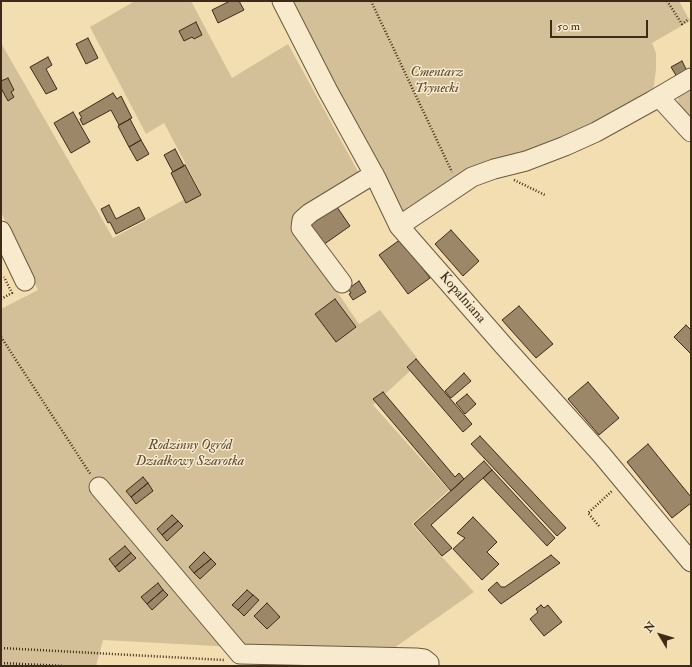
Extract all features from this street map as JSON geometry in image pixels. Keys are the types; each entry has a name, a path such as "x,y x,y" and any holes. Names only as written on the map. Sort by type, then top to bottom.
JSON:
{"street":[{"name":"Kopalniana","path":"282,1 328,91 374,174 399,226 503,345 602,454 691,562"},
{"path":"399,226 472,177 565,146 596,132 691,78"},
{"path":"659,97 691,132"},
{"path":"342,283 301,228 302,220 315,210 374,174"},
{"path":"1,231 25,281"},
{"path":"99,487 240,654 416,658 424,659 429,663 429,666"}],"path":[{"path":"371,1 458,186"},
{"path":"667,1 682,24 689,19"},
{"path":"508,177 544,195"},
{"path":"1,271 12,293 1,298"},
{"path":"1,337 99,487"},
{"path":"600,526 588,513 617,487"},
{"path":"1,648 226,660"},
{"path":"1,663 64,666"}],"green space":[{"name":"Rodzinny Ogród Działkowy Szarotka","path":"135,1 191,1 232,78 288,44 361,177 294,228 359,324 380,310 420,362 373,405 449,490 412,524 474,592 384,655 103,640 96,666 1,666 1,309 38,290 1,212 1,43 113,238 200,191 164,123 146,134 90,27"},
{"name":"Cmentarz Trynecki","path":"291,1 679,1 690,21 652,43 656,53 656,69 652,101 404,215 338,93"},
{"path":"691,85 691,119 679,104 678,99 679,94"}],"building":[{"path":"230,1 239,1 244,10 218,23 212,10"},
{"path":"196,22 202,35 194,39 192,37 184,41 179,31"},
{"path":"88,38 98,58 86,64 76,44"},
{"path":"48,57 52,65 46,69 57,89 46,94 30,67"},
{"path":"682,61 687,71 677,77 671,67"},
{"path":"8,78 14,90 11,92 14,97 8,101 1,88 1,81"},
{"path":"113,93 117,99 121,96 132,118 119,125 111,110 83,125 80,119 82,118 79,113"},
{"path":"73,112 90,142 71,153 54,123"},
{"path":"130,119 141,140 129,147 118,126"},
{"path":"141,140 149,154 137,161 129,147"},
{"path":"175,149 184,166 173,172 164,155"},
{"path":"185,165 201,195 186,203 171,173"},
{"path":"109,205 116,219 139,207 145,219 116,234 110,222 108,223 101,209"},
{"path":"337,207 350,226 323,245 309,225"},
{"path":"451,230 479,261 463,276 435,244"},
{"path":"401,239 430,278 408,294 379,255"},
{"path":"359,281 366,292 353,300 348,289"},
{"path":"335,299 356,327 336,342 315,314"},
{"path":"519,306 553,344 536,358 502,320"},
{"path":"686,325 691,330 691,354 674,337"},
{"path":"416,359 472,424 463,432 407,367"},
{"path":"464,373 471,381 451,398 445,391"},
{"path":"588,382 619,418 599,435 568,399"},
{"path":"383,392 455,477 459,473 464,479 451,491 373,399"},
{"path":"467,394 476,404 465,414 456,403"},
{"path":"480,436 566,528 557,536 471,444"},
{"path":"648,444 691,497 691,503 672,518 627,462"},
{"path":"484,461 492,470 431,525 452,548 442,556 414,524"},
{"path":"492,470 555,538 547,546 483,478"},
{"path":"143,477 148,483 131,497 126,491"},
{"path":"148,483 153,491 136,504 131,497"},
{"path":"172,515 178,521 162,535 157,529"},
{"path":"473,517 497,542 487,552 499,564 482,580 453,549 465,538 457,533"},
{"path":"178,521 183,526 167,541 162,535"},
{"path":"125,546 131,553 115,567 109,559"},
{"path":"204,552 211,559 194,573 189,567"},
{"path":"131,553 136,558 119,572 115,567"},
{"path":"551,555 560,563 501,604 488,590 497,582 501,587 505,587"},
{"path":"211,559 216,564 200,579 194,573"},
{"path":"158,583 163,590 147,604 141,597"},
{"path":"163,590 168,595 152,610 147,604"},
{"path":"247,590 253,595 238,610 232,605"},
{"path":"253,595 259,600 244,616 238,610"},
{"path":"267,603 280,617 267,629 254,616"},
{"path":"541,605 544,608 548,605 562,622 544,636 530,619 538,612 536,609"}]}
